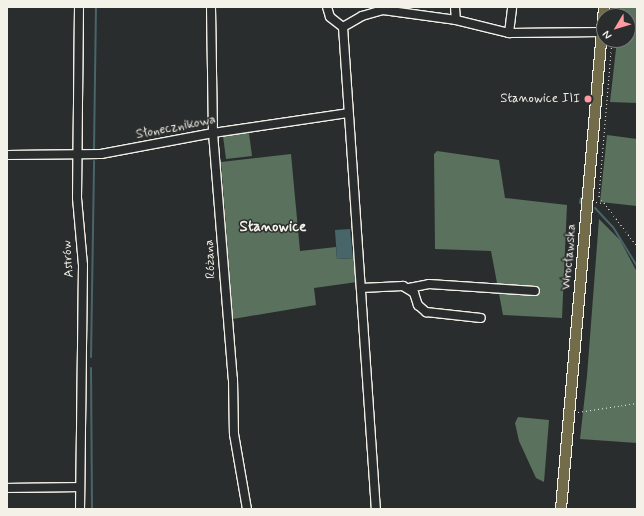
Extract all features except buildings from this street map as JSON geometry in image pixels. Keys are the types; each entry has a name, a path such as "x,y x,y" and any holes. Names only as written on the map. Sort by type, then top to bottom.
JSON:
{"main road":[{"name":"Wrocławska","path":"561,509 601,48"}],"street":[{"name":"Astrów","path":"78,7 79,155 77,214 83,265 80,509"},
{"name":"Różana","path":"211,7 213,133 233,379 234,434 247,509"},
{"path":"327,7 330,17 343,27 376,509"},
{"path":"455,7 456,20"},
{"path":"509,32 512,7"},
{"path":"343,27 362,16 383,10 456,20 509,32 596,32"},
{"name":"Słonecznikowa","path":"7,155 79,155 118,151 213,133 348,113"},
{"path":"361,288 409,288 429,284 535,291"},
{"path":"409,288 418,305 426,312 481,318"},
{"path":"7,488 80,487"}],"path":[{"path":"611,48 600,196 637,246"},
{"path":"570,412 637,403"}],"green space":[{"path":"637,7 637,103 610,102 616,48 636,48 636,8 620,8"},
{"path":"249,133 252,156 226,159 223,136"},
{"path":"607,135 637,139 637,206 600,202"},
{"path":"437,151 499,160 505,198 567,205 562,318 503,315 491,251 435,249 434,154"},
{"path":"291,154 300,251 336,247 337,259 356,258 357,282 314,288 316,305 233,319 221,162"},
{"path":"599,219 620,240 637,272 637,443 580,439 587,376"},
{"path":"518,417 549,420 544,482 536,478 519,441 515,423"}],"water":[{"path":"350,229 353,258 337,259 335,230"}],"waterway":[{"path":"94,149 96,7"},
{"path":"91,357 94,161"},
{"path":"580,203 581,198"},
{"path":"595,208 613,227 637,266"},
{"path":"91,368 92,509"}],"place":[{"name":"Stanowice III","path":"588,99"}],"district":[{"name":"Stanowice","path":"273,228"}]}
